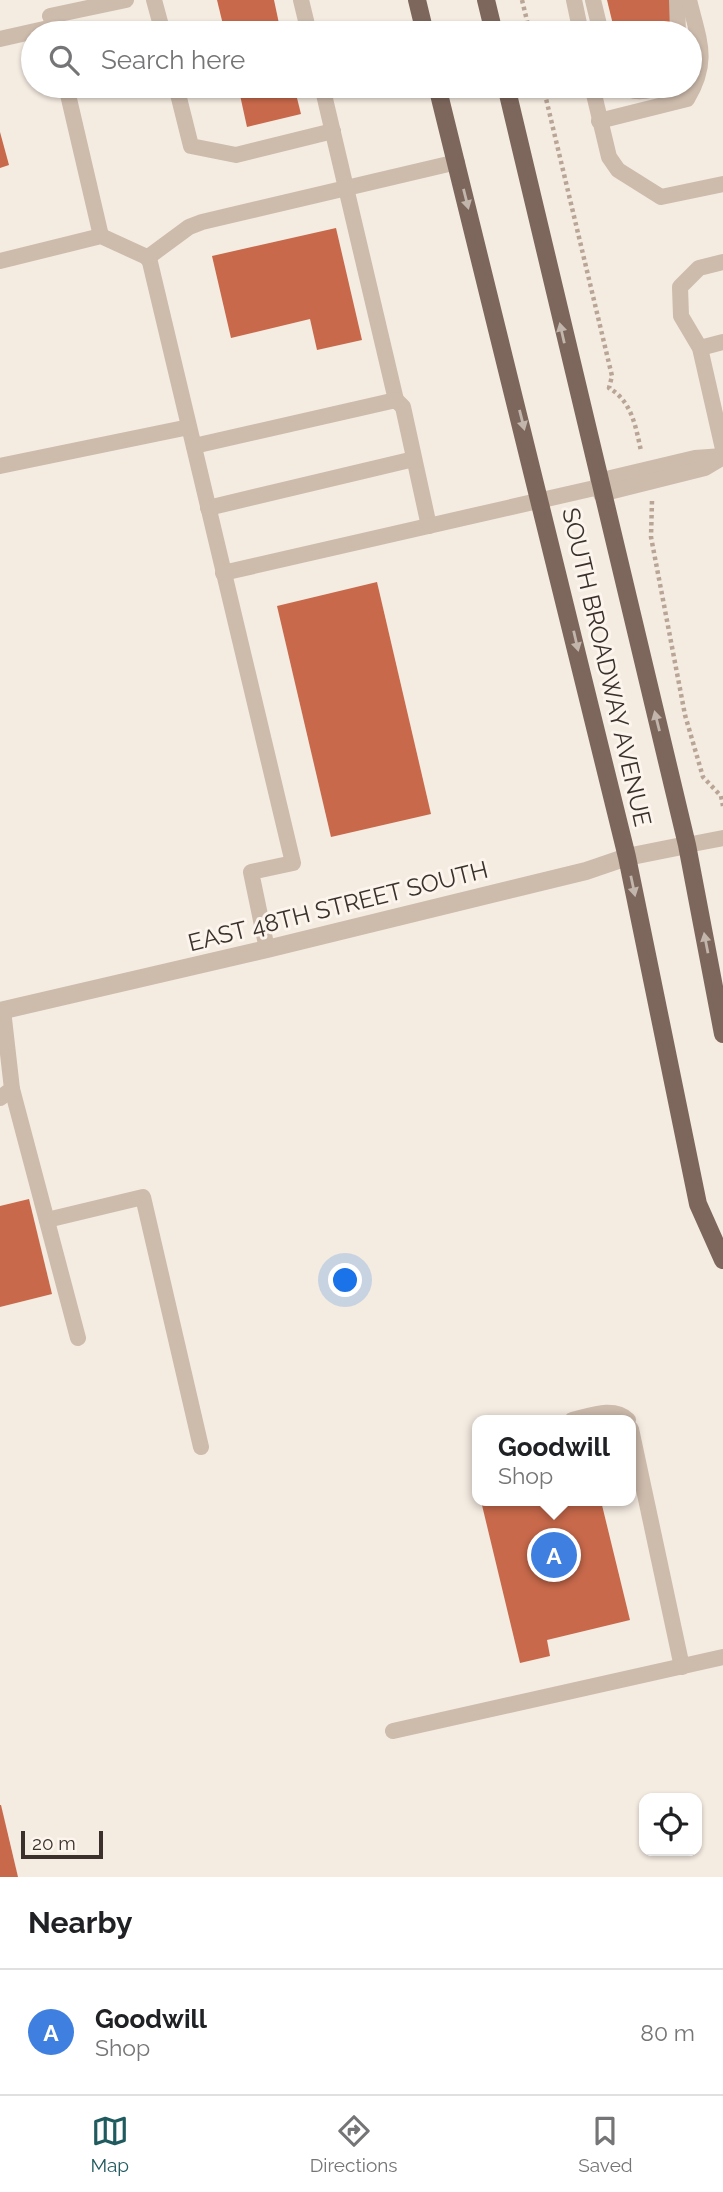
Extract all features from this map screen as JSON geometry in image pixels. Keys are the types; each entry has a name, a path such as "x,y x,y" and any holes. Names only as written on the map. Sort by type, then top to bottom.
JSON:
{"main road":[{"path":"417,0 422,21"},
{"path":"486,0 491,21"},
{"name":"SOUTH BROADWAY AVENUE","path":"440,98 542,500 627,857 698,1204 723,1260"},
{"name":"SOUTH BROADWAY AVENUE","path":"509,98 687,845 723,1034"}],"street":[{"name":"EAST 48TH STREET SOUTH","path":"1,1010 267,949 586,871 627,857 687,845"}],"lane":[{"path":"51,19 126,0"},
{"path":"154,0 160,21"},
{"path":"301,0 306,21"},
{"path":"574,0 578,21"},
{"path":"593,0 598,21"},
{"path":"677,0 678,21"},
{"path":"689,0 694,21"},
{"path":"0,39 21,31"},
{"path":"69,98 101,236"},
{"path":"179,98 191,146 236,155 333,131"},
{"path":"325,98 396,400 403,407 429,526"},
{"path":"594,98 609,157 618,170 661,197 723,184"},
{"path":"599,121 688,98"},
{"path":"147,258 189,227 202,222 457,162"},
{"path":"0,261 101,236 147,258"},
{"path":"147,258 293,863 251,872 267,949"},
{"path":"723,262 699,268 680,287 681,316 699,348 718,398 723,449"},
{"path":"699,348 723,342"},
{"path":"194,446 396,400"},
{"path":"0,467 189,427"},
{"path":"223,573 647,476 695,458 723,456"},
{"path":"208,508 414,459"},
{"path":"687,845 723,838"},
{"path":"1,1010 6,1094 47,1220 78,1338"},
{"path":"47,1220 143,1197 201,1447"},
{"path":"595,1415 620,1415"},
{"path":"636,1452 682,1667"},
{"path":"393,1731 723,1657"}],"path":[{"path":"522,0 527,21"},
{"path":"546,98 612,376 609,388 617,392 634,417 654,508 650,537 685,715 703,777 721,796 723,806"}],"building":[{"path":"217,0 274,0 278,21 222,21"},
{"path":"607,0 671,0 676,21 612,21"},
{"path":"241,98 297,98 301,114 247,127"},
{"path":"0,132 9,165 0,168"},
{"path":"336,228 362,340 317,350 310,319 231,338 212,256"},
{"path":"377,582 431,814 331,837 277,606"},
{"path":"29,1199 52,1294 0,1307 0,1206"},
{"path":"482,1506 602,1506 630,1620 547,1640 550,1656 520,1663"},
{"path":"1,1805 18,1877 0,1877"}],"place":[{"name":"Goodwill","path":"554,1555"}]}
